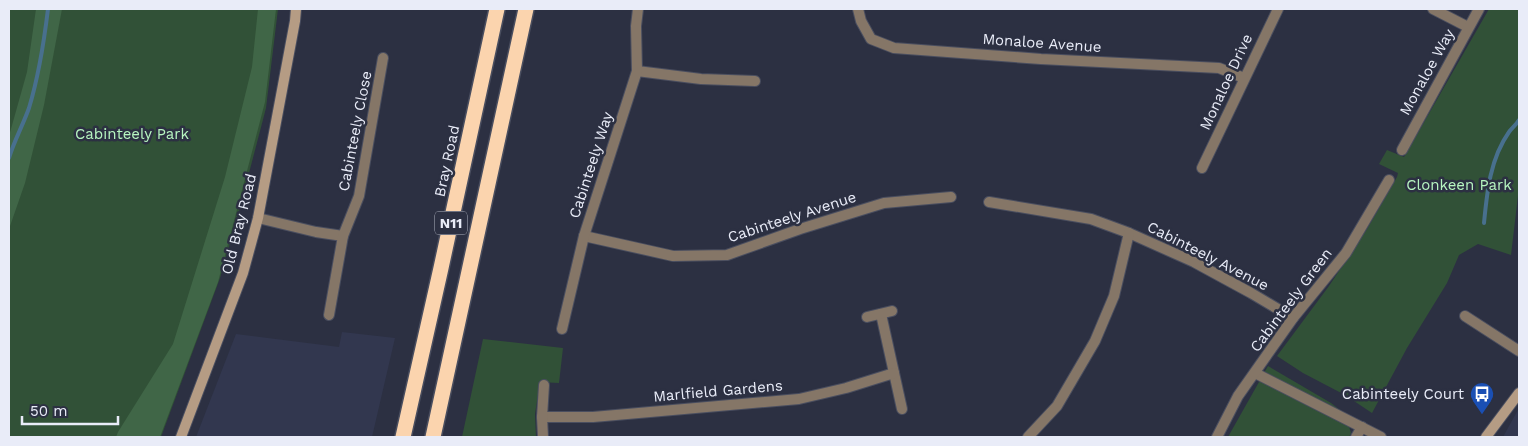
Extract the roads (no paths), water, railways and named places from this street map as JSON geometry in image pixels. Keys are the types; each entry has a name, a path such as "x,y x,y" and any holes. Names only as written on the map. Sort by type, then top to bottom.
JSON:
{"highway":[{"name":"Bray Road","path":"403,437 444,258 497,9"},
{"name":"N11","path":"433,437 526,9"}],"street":[{"name":"Old Bray Road","path":"181,437 234,301 258,218 294,30 296,9"},
{"name":"Cabinteely Way","path":"562,329 584,236 637,71 636,26 638,9"},
{"name":"Monaloe Avenue","path":"858,9 861,21 871,39 894,48 1041,59 1219,68 1244,78"},
{"name":"Monaloe Drive","path":"1202,168 1278,9"},
{"path":"1433,9 1468,27"},
{"name":"Monaloe Way","path":"1402,150 1479,9"},
{"name":"Cabinteely Close","path":"329,315 342,236 359,196 383,58"},
{"path":"637,71 701,79 755,81"},
{"name":"Cabinteely Green","path":"1217,437 1238,396 1293,318 1346,253 1389,180"},
{"name":"Cabinteely Avenue","path":"584,236 673,256 727,255 800,229 884,203 951,197"},
{"name":"Cabinteely Avenue","path":"990,202 1091,219 1129,233 1194,262 1293,318"},
{"path":"258,218 316,232 342,236"},
{"path":"1028,437 1057,406 1095,341 1114,296 1129,233"},
{"path":"867,317 892,311"},
{"path":"881,314 902,409"},
{"path":"1465,316 1519,351"},
{"name":"Marlfield Gardens","path":"542,417 593,417 799,399 846,388 894,372"},
{"path":"1255,373 1381,437"},
{"path":"542,437 544,385"},
{"path":"1486,437 1519,393"},
{"path":"1356,437 1362,427"}],"waterway":[{"path":"9,158 33,96 48,9"},
{"path":"1484,223 1490,176 1494,164 1503,142 1519,120"}],"place":[{"name":"Cabinteely Court","path":"1482,415"}],"park label":[{"name":"Cabinteely Park","path":"132,134"},
{"name":"Clonkeen Park","path":"1459,185"}]}
